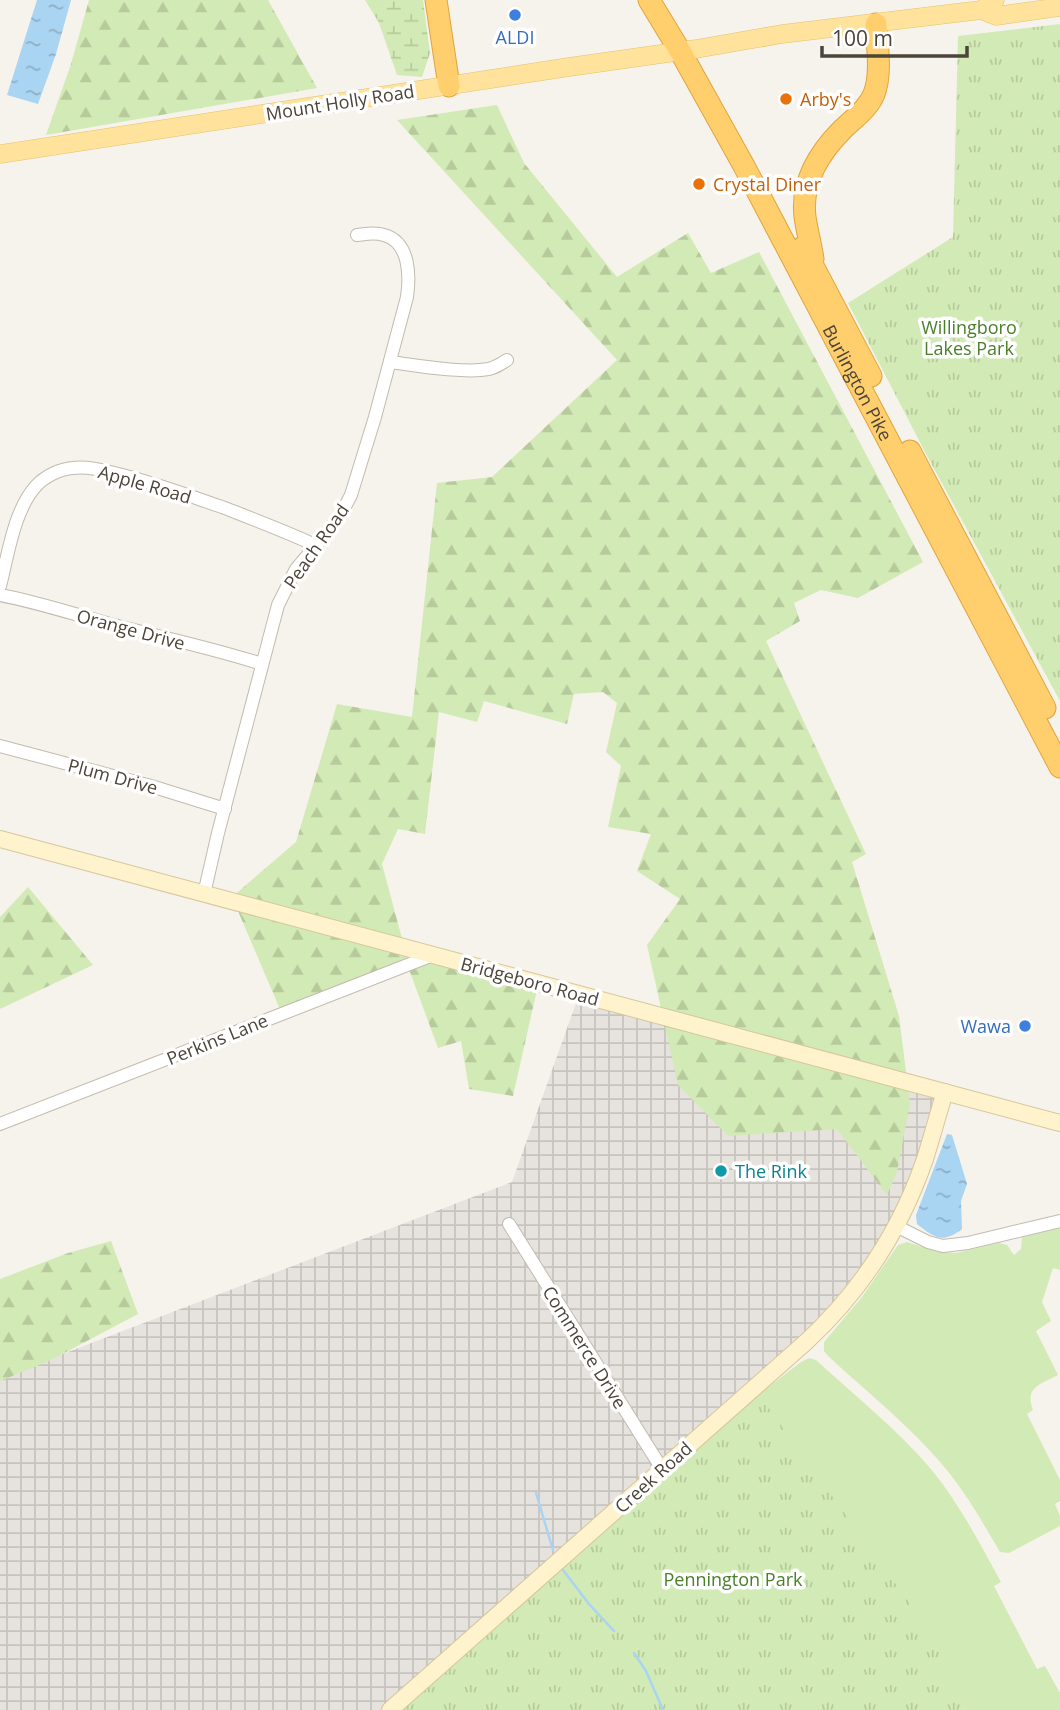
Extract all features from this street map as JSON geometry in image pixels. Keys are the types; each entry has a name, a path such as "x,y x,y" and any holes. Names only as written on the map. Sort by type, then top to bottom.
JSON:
{"highway":[{"path":"436,0 449,86"},
{"name":"Burlington Pike","path":"649,0 732,113 1060,737"},
{"name":"Burlington Pike","path":"666,0 744,166 1060,767"},
{"path":"816,271 804,213 809,179 829,145 873,96 878,74 876,24"}],"main road":[{"name":"Mount Holly Road","path":"0,154 988,5 996,16 1060,7"}],"street":[{"name":"Peach Road","path":"205,894 278,605 296,569 339,518 351,495 364,457 407,297 407,263 404,253 394,239 378,234 357,235"},
{"path":"390,362 481,370 496,367 507,360"},
{"name":"Apple Road","path":"0,586 15,529 29,495 44,479 75,468 110,472 160,486 259,521 315,545"},
{"name":"Orange Drive","path":"0,595 262,664"},
{"name":"Plum Drive","path":"0,746 225,808"},
{"name":"Bridgeboro Road","path":"0,839 1060,1123"},
{"name":"Perkins Lane","path":"0,1124 433,955"},
{"name":"Creek Road","path":"390,1710 806,1342 832,1316 870,1269 896,1226 925,1160 944,1092"},
{"path":"896,1226 928,1242 943,1246 968,1243 1060,1221"},
{"name":"Commerce Drive","path":"509,1224 662,1469"}],"shaded area":[{"path":"580,992 945,1092 918,1178 832,1316 390,1710 0,1710 0,1378 512,1182"}],"green space":[{"path":"89,0 268,0 317,88 46,135 71,64"},
{"path":"365,0 423,0 430,53 422,77 397,75 379,23"},
{"name":"Willingboro Lakes Park","path":"1060,24 1060,701 848,303 953,237 958,36"},
{"path":"497,105 524,163 617,277 688,233 711,273 759,252 923,562 858,598 821,590 794,603 800,621 766,641 866,854 852,862 899,1016 910,1103 897,1172 887,1195 837,1129 728,1136 678,1085 647,945 680,899 637,871 651,834 608,827 621,766 606,752 617,703 603,692 574,694 567,724 484,701 477,722 439,712 425,834 398,829 382,864 404,946 539,981 513,1096 469,1089 461,1041 438,1048 407,964 282,1014 232,897 296,842 337,704 412,717 437,483 492,477 617,360 397,120"},
{"path":"28,887 93,965 0,1009 0,917"},
{"path":"1060,1228 1060,1270 1053,1268 1042,1302 1051,1321 1036,1331 1058,1375 1032,1391 1033,1410 1027,1414 1060,1480 1060,1501 1055,1504 1060,1516 1060,1526 1009,1553 1000,1552 950,1474 907,1427 828,1356 824,1351 824,1342 862,1297 898,1245 907,1242 938,1252 956,1253 999,1243 1007,1245 1014,1255 1021,1249 1022,1237"},
{"path":"111,1241 138,1314 49,1361 0,1381 0,1279 68,1253"},
{"path":"809,1358 816,1360 903,1439 950,1495 1001,1582 994,1586 1037,1669 1045,1666 1060,1693 1060,1710 965,1710 928,1630 758,1395"},
{"name":"Pennington Park","path":"754,1388 929,1630 965,1710 390,1710"}],"water":[{"path":"37,0 71,0 38,104 7,95"},
{"path":"947,1134 952,1135 967,1184 961,1201 962,1229 944,1238 934,1236 917,1224 916,1215"}],"waterway":[{"path":"536,1493 553,1550"},
{"path":"563,1570 614,1631"},
{"path":"634,1653 646,1671 663,1710"}],"place":[{"name":"ALDI","path":"515,15"},
{"name":"Arby's","path":"786,99"},
{"name":"Crystal Diner","path":"699,184"},
{"name":"Wawa","path":"1025,1026"},
{"name":"The Rink","path":"721,1171"}]}
